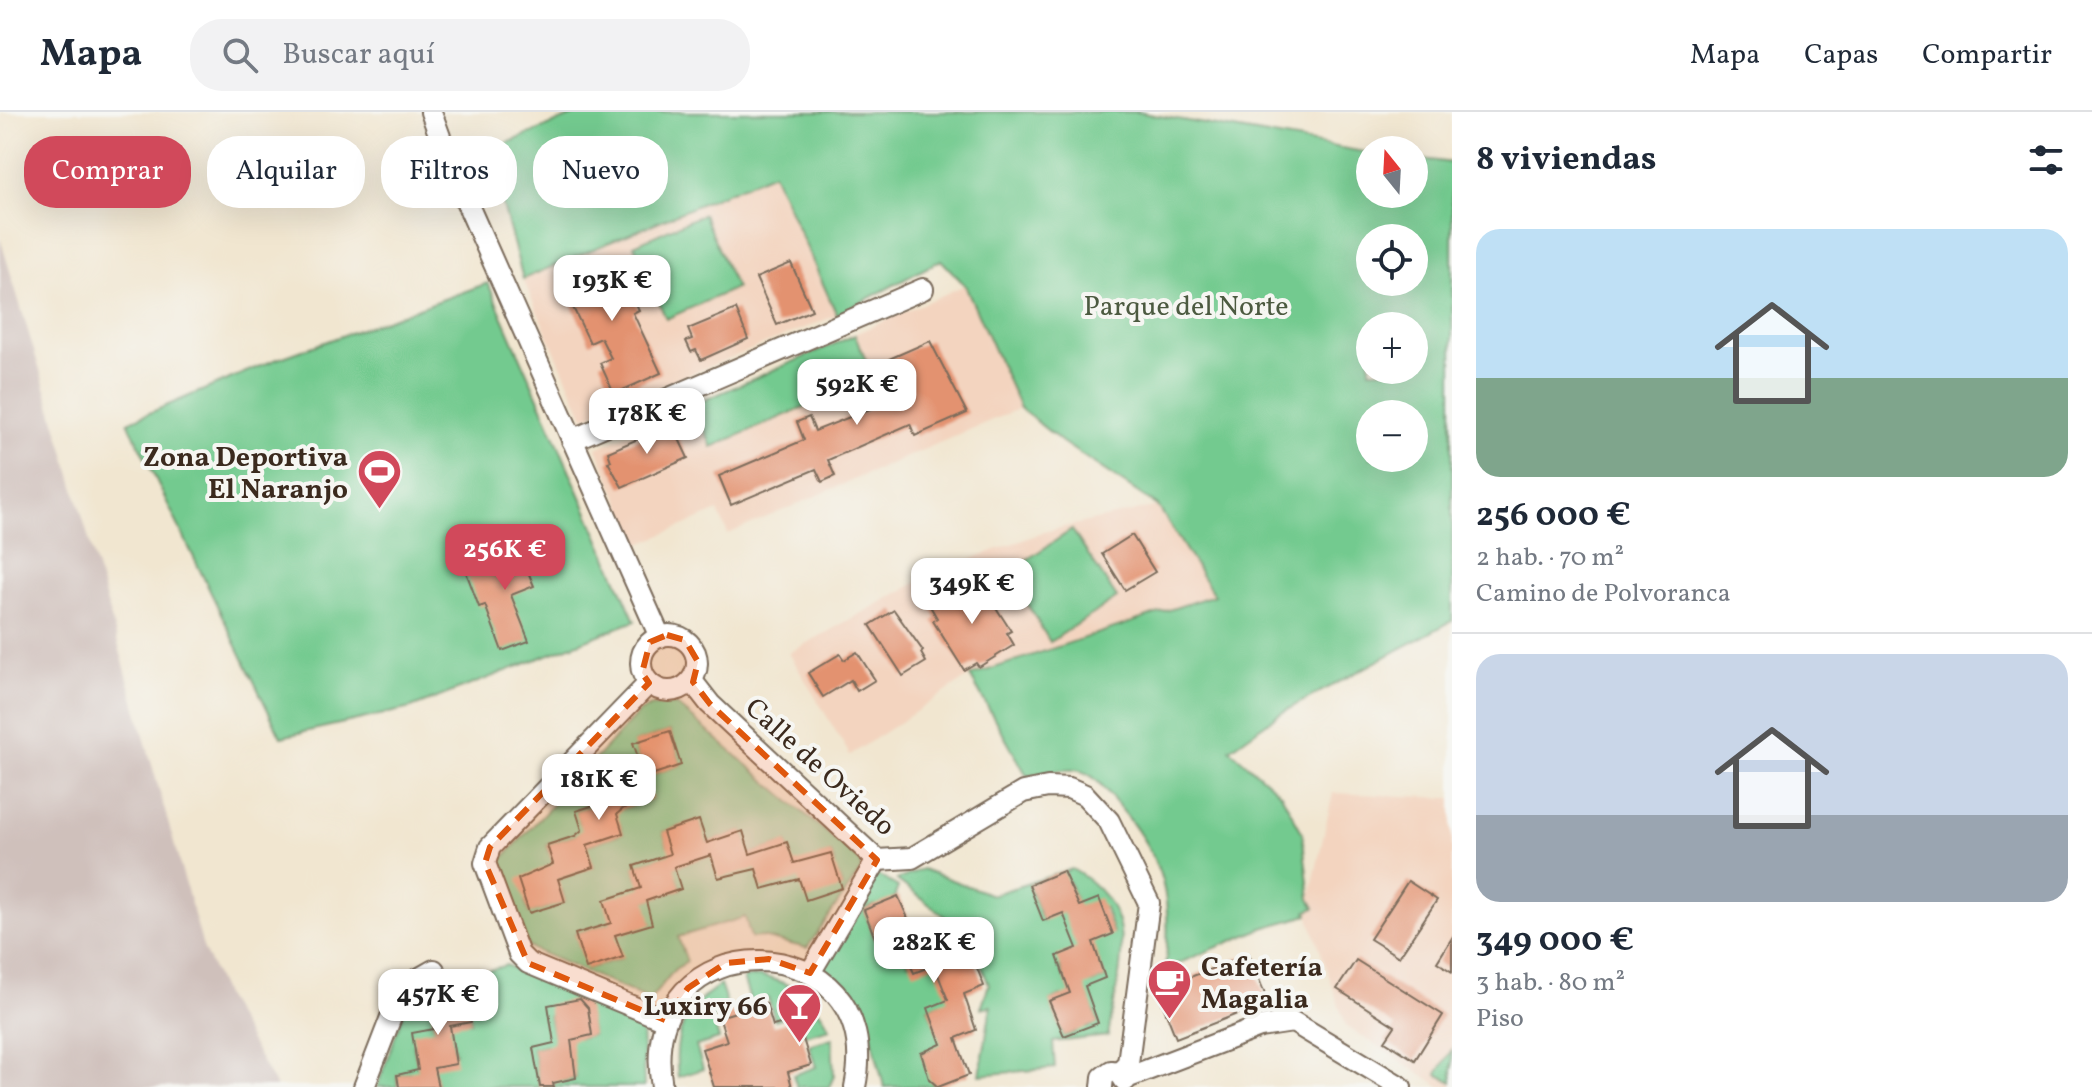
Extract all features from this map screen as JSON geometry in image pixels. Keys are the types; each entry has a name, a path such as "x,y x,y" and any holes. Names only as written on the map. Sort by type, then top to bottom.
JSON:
{"street":[{"path":"431,112 660,637"},
{"path":"572,440 923,289"},
{"path":"674,635 691,645 698,662 692,681 679,690 667,692 649,683 642,673 642,656 650,642 674,635"},
{"name":"Calle de Oviedo","path":"692,681 710,704 877,860 912,858 1023,792 1048,787 1069,788 1098,806 1109,821 1149,903 1130,1053 1122,1079"},
{"path":"649,683 490,847 485,863 519,954 528,963 665,1020"},
{"path":"810,973 877,860"},
{"path":"662,1087 659,1047 665,1020 688,988 726,963 769,959 810,973 822,981 845,1006 853,1026 862,1087"},
{"path":"364,1087 393,1012 413,982 434,970"},
{"path":"1080,1087 1102,1086 1108,1072 1122,1079 1260,1027 1293,1022 1401,1087"},
{"path":"855,1087 859,1062"}],"highlighted area":[{"path":"667,635 685,640 698,662 693,682 710,704 877,860 810,973 769,959 726,963 688,988 665,1020 528,963 485,863 490,847 649,683 642,673 650,642"}],"shaded area":[{"path":"773,173 837,315 584,417 523,279"},
{"path":"0,238 65,454 203,947 225,997 276,1087 0,1087"},
{"path":"965,285 1020,408 728,534 718,511 638,545 597,448"},
{"path":"1158,506 1214,596 970,676 850,755 789,653 936,572 1047,531"},
{"path":"1333,793 1452,798 1452,1087 1441,1087 1346,1026 1307,911"}],"green space":[{"name":"Parque del Norte","path":"582,112 1137,112 1356,151 1356,208 1428,208 1428,160 1452,163 1452,621 1279,714 1230,749 1281,794 1302,832 1310,899 1315,908 1307,911 1308,915 1263,928 1165,969 1168,922 1162,881 1156,863 1134,825 1088,774 1066,770 1027,776 970,676 1214,595 1158,506 1062,442 1020,408 965,285 941,260 837,315 773,173 523,279 504,208 517,208 517,139"},
{"path":"703,214 736,288 666,319 634,245"},
{"name":"Zona Deportiva El Naranjo","path":"488,283 635,621 411,708 281,737 128,422 272,361"},
{"path":"855,335 873,377 712,447 693,405"},
{"path":"1072,530 1117,598 1050,642 1008,572"},
{"path":"677,705 860,861 861,870 807,948 762,937 751,938 745,917 678,937 687,962 675,969 650,1000 528,947 500,861 639,712 651,706","holes":["670,731 681,765 638,779 651,799 609,813 619,822 623,833 580,848 590,856 594,867 551,882 555,892 562,890 565,902 529,913 525,902 560,865 557,855 551,857 547,845 589,831 586,821 580,823 576,811 618,797 605,777 647,763 637,755 634,743","699,820 703,833 700,845 743,831 747,844 741,846 744,856 787,842 791,854 788,867 831,853 835,865 828,868 831,877 838,875 842,887 805,875 762,888 758,877 765,874 761,864 717,853 668,869 671,879 677,877 681,889 638,903 652,923 609,937 622,958 587,969 575,934 618,921 647,886 644,877 638,878 634,866 677,852 674,843 667,845 663,832"]},
{"path":"922,869 992,895 1072,869 1095,885 1110,902 1118,921 1121,942 1108,1036 1053,1042 1055,1068 980,1075 991,1006 981,1008 989,984 972,944 959,927 897,880","holes":["1041,880 1069,881 1080,913 1105,908 1113,933 1089,936 1105,978 1093,983 1081,980 1098,1023 1086,1028 1083,1021 1073,1025 1076,1032 1064,1036 1050,1001 1061,996 1064,1002 1074,999 1060,967 1081,954 1062,905 1043,921 1029,886"]},
{"path":"876,874 898,887 894,898 878,912 875,905 864,910 878,945 900,937 908,963 936,964 952,1006 943,1010 940,1003 928,1008 945,1050 935,1054 932,1048 921,1053 934,1086 884,1087 864,1005 821,966"},
{"path":"506,965 582,998 572,1000 573,1008 549,1016 557,1050 547,1052 545,1045 533,1048 540,1087 438,1087 431,1062 455,1053 447,1020 471,1022 466,995 429,1002 437,1036 413,1045 421,1078 409,1072 397,1075 397,1087 377,1087 408,1001 422,991"},
{"path":"760,976 802,993 830,1028 805,1035 797,1013 775,1020 768,998 751,1003 743,978"},
{"path":"720,985 729,1010 712,1016 719,1039 696,1046 703,1069 678,1077 677,1048 684,1024 698,1003"},
{"path":"584,1000 642,1025 644,1087 554,1087 552,1076 564,1081 576,1078 567,1034 577,1031 579,1038 592,1035"},
{"path":"832,1038 834,1076 829,1087 797,1087 793,1075 816,1067 809,1045"},
{"path":"1452,1049 1452,1082 1437,1074"}],"building":[{"path":"615,258 639,310 633,313 661,373 614,394 600,363 611,358 601,338 590,343 565,291 570,288 564,276 600,259 602,264"},
{"path":"791,263 812,310 777,325 756,278"},
{"path":"736,309 748,339 701,360 696,350 691,352 686,341 692,339 688,329"},
{"path":"930,341 967,413 915,436 910,424 828,460 835,476 822,482 816,469 731,505 719,476 804,440 797,422 809,417 815,431 905,395 889,359"},
{"path":"672,424 688,458 622,487 608,462 611,461 608,452"},
{"path":"1132,535 1155,572 1125,590 1102,554"},
{"path":"541,539 548,558 526,567 534,586 511,595 529,641 502,651 485,605 479,607 465,569 499,556 502,563 532,552 529,543"},
{"path":"979,581 1011,631 1007,633 1014,645 979,667 976,663 964,670 933,621 937,618 930,606 965,584 968,588"},
{"path":"894,610 923,651 921,653 926,662 903,676 870,625"},
{"path":"857,652 875,680 857,691 851,680 823,697 808,673 840,654 844,660"},
{"path":"670,731 681,765 645,777 652,799 624,808 617,814 623,833 587,845 594,867 558,879 565,902 529,913 518,879 553,864 547,845 575,836 582,830 576,811 604,802 611,796 604,777 641,765 633,743"},
{"path":"699,820 707,843 743,831 750,854 787,842 794,863 831,853 842,888 806,900 799,879 762,889 756,869 718,878 711,855 674,867 681,889 646,901 652,924 615,935 623,957 586,969 575,934 611,923 604,900 641,888 634,866 670,854 663,832"},
{"path":"1063,871 1079,906 1099,898 1113,934 1093,942 1105,978 1085,986 1098,1023 1064,1036 1049,1001 1070,993 1057,956 1077,948 1063,913 1043,921 1029,885"},
{"path":"1408,881 1437,900 1399,957 1370,939"},
{"path":"898,896 914,932 934,923 949,958 970,950 984,986 964,994 976,1030 956,1038 969,1075 938,1087 929,1079 921,1053 941,1044 928,1008 948,1000 934,965 914,973 898,938 878,946 864,910"},
{"path":"1452,938 1452,972 1437,962"},
{"path":"1249,954 1268,1002 1176,1038 1157,990"},
{"path":"1356,960 1443,1015 1415,1060 1385,1041 1395,1026 1337,989"},
{"path":"464,984 471,1022 450,1026 456,1064 434,1068 438,1087 399,1087 397,1075 418,1070 412,1033 434,1029 428,991"},
{"path":"580,999 588,1008 592,1035 571,1040 576,1078 553,1083 554,1087 540,1087 533,1048 554,1043 548,1005"},
{"path":"766,1003 773,1026 797,1019 811,1065 788,1072 792,1087 714,1087 702,1049 727,1041 719,1017"}],"place":[{"name":"Zona Deportiva El Naranjo","path":"379,511"},
{"name":"Cafetería Magalia","path":"1170,1021"},
{"name":"Luxiry 66","path":"799,1044"}]}
